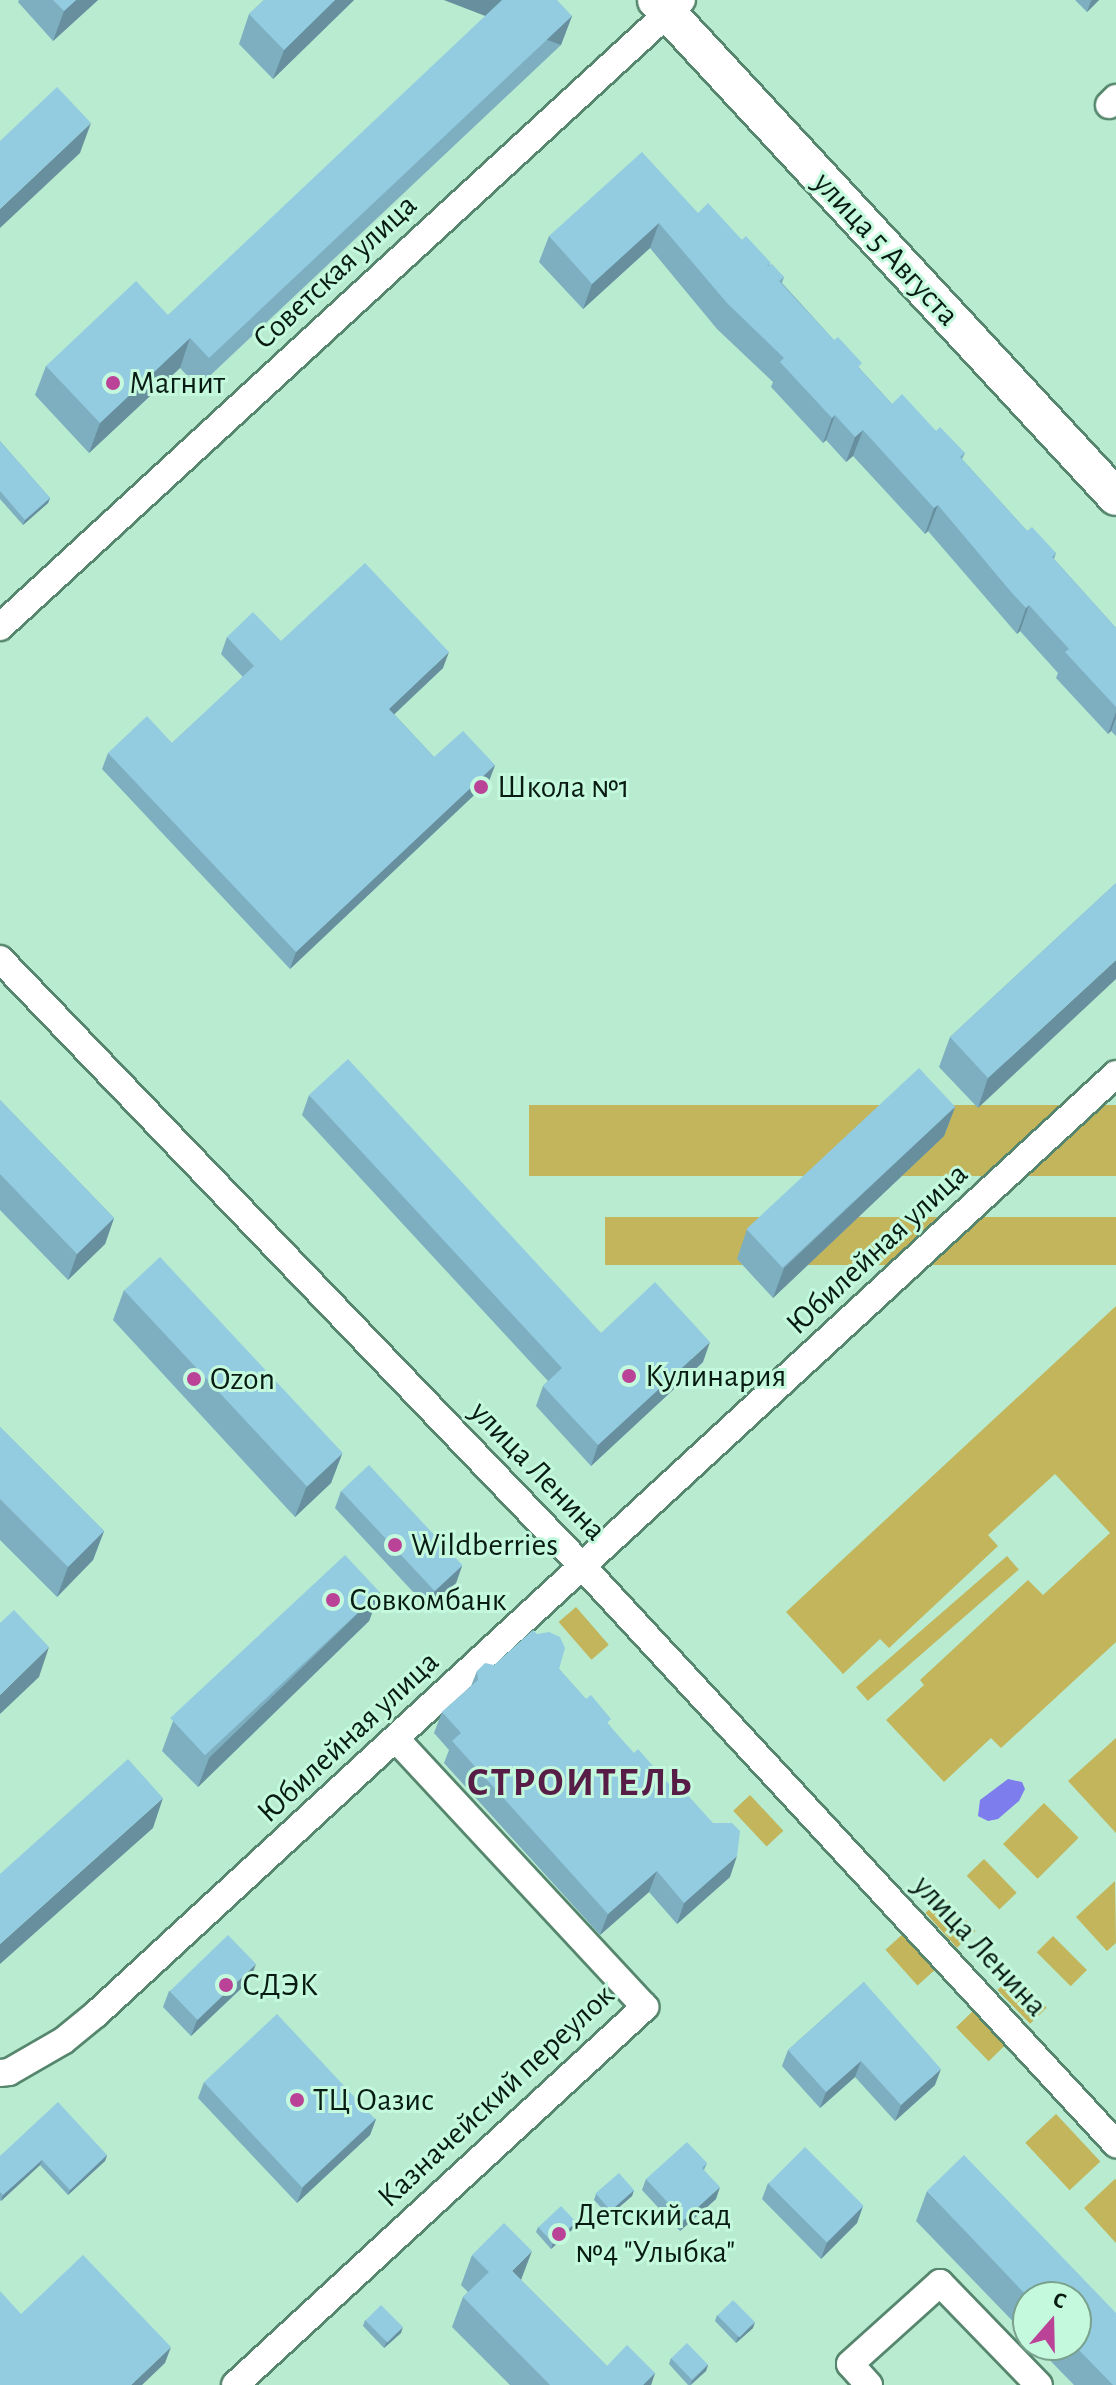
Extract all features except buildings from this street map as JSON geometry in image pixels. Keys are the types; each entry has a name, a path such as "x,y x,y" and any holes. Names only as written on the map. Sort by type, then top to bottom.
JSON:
{"street":[{"name":"улица 5 Августа","path":"668,4 1116,497"},
{"name":"Советская улица","path":"0,627 668,4"},
{"name":"улица Ленина","path":"0,959 583,1567 1116,2144"},
{"name":"Юбилейная улица","path":"0,2073 9,2072 63,2041 96,2014 1116,1074"},
{"name":"Казначейский переулок","path":"235,2385 645,2007 396,1739"},
{"path":"869,2385 850,2364 940,2283 1039,2385"}],"shaded area":[{"path":"529,1105 1116,1105 1116,1176 529,1176"},
{"path":"605,1217 1116,1217 1116,1265 605,1265"},
{"path":"1116,1306 1116,1642 1001,1748 991,1738 944,1782 886,1720 924,1685 920,1680 1028,1580 1043,1595 1110,1533 1055,1474 988,1535 998,1546 889,1648 880,1639 843,1674 786,1612"},
{"path":"1007,1556 1019,1570 868,1701 856,1687"},
{"path":"576,1607 609,1645 591,1660 559,1622"},
{"path":"1116,1738 1116,1833 1068,1781"},
{"path":"1008,1779 1022,1782 1025,1789 1019,1801 998,1819 988,1821 978,1816 980,1800"},
{"path":"750,1795 783,1831 767,1847 733,1811"},
{"path":"1044,1803 1079,1838 1038,1879 1003,1844"},
{"path":"984,1859 1017,1893 999,1909 967,1876"},
{"path":"1115,1881 1116,1943 1107,1951 1076,1917"},
{"path":"944,1896 975,1931 957,1948 925,1913"},
{"path":"904,1933 936,1969 918,1985 885,1950"},
{"path":"1053,1936 1087,1970 1071,1986 1037,1952"},
{"path":"1014,1974 1047,2008 1030,2024 997,1990"},
{"path":"974,2010 1007,2044 989,2061 956,2027"},
{"path":"1056,2114 1100,2162 1070,2190 1025,2143"},
{"path":"1116,2180 1116,2243 1084,2208"}],"place":[{"name":"Магнит","path":"113,383"},
{"name":"Школа №1","path":"481,787"},
{"name":"Кулинария","path":"629,1376"},
{"name":"Ozon","path":"194,1379"},
{"name":"Wildberries","path":"395,1545"},
{"name":"Совкомбанк","path":"333,1600"},
{"name":"СДЭК","path":"226,1985"},
{"name":"ТЦ Оазис","path":"297,2100"},
{"name":"Детский сад №4 \"Улыбка\"","path":"559,2234"}],"district":[{"name":"СТРОИТЕЛЬ","path":"580,1783"}]}
